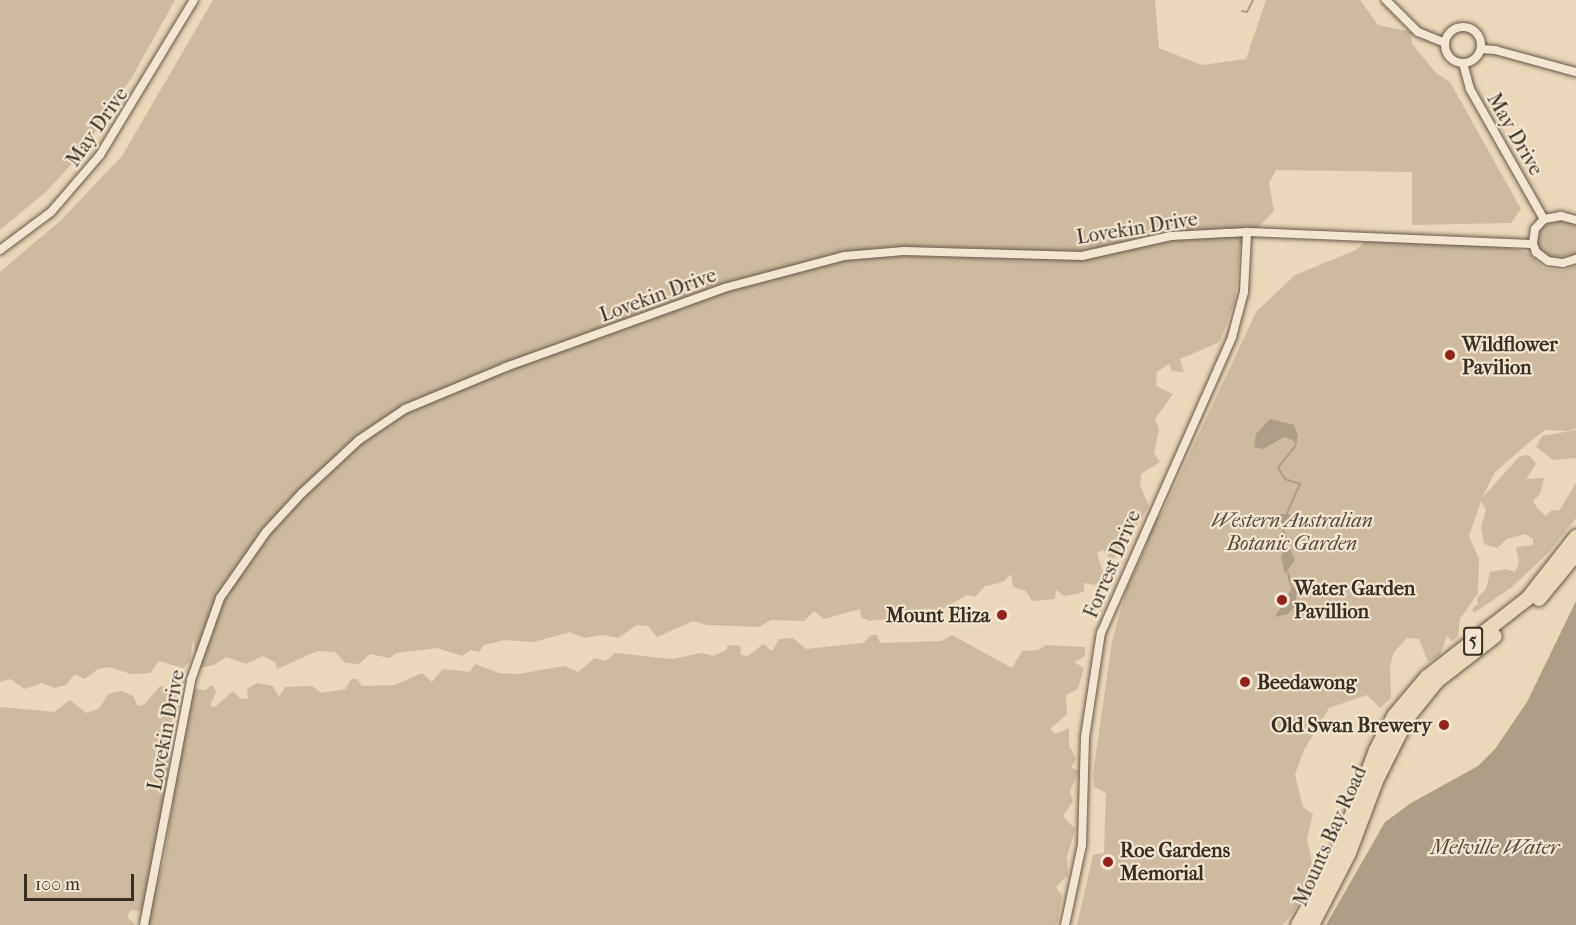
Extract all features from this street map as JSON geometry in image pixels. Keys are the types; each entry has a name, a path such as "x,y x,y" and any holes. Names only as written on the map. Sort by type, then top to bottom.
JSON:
{"highway":[{"name":"Mounts Bay Road","path":"1298,925 1334,861 1377,750 1394,716 1427,676 1528,598 1576,537"},
{"name":"Mounts Bay Road","path":"1312,925 1349,853 1376,781 1408,717 1437,681 1533,605 1576,554"}],"street":[{"name":"May Drive","path":"0,250 51,212 100,155 194,0"},
{"path":"1386,0 1418,32 1446,42"},
{"path":"1457,28 1470,28 1479,37 1480,49 1474,59 1463,63 1452,59 1446,42 1457,28"},
{"path":"1480,49 1495,50 1576,72"},
{"name":"May Drive","path":"1463,63 1470,89 1544,219"},
{"path":"1576,220 1561,216 1544,219 1535,229 1533,244 1536,252 1548,261 1563,263 1576,259"},
{"name":"Lovekin Drive","path":"144,925 190,680 220,598 266,532 302,493 358,440 405,409 506,367 724,288 844,256 904,251 1082,256 1171,236 1247,232 1533,244"},
{"name":"Forrest Drive","path":"1065,925 1082,845 1085,737 1101,633 1232,337 1244,292 1247,232"}],"green space":[{"path":"0,0 175,0 131,79 106,111 88,146 47,191 0,230"},
{"path":"213,0 1155,0 1159,48 1202,65 1246,59 1266,0 1360,0 1378,25 1411,32 1412,44 1436,73 1450,82 1521,209 1511,223 1412,225 1412,172 1276,170 1269,183 1274,211 1240,246 1235,300 1220,342 1180,359 1184,372 1172,371 1169,364 1157,372 1156,386 1173,394 1155,419 1159,429 1154,453 1160,462 1141,474 1140,485 1149,506 1133,531 1123,530 1127,541 1118,555 1111,560 1103,550 1097,553 1105,579 1095,585 1084,583 1084,591 1077,594 1064,596 1056,590 1055,599 1032,601 1026,591 1013,587 1011,574 1003,582 985,586 975,597 967,595 941,610 922,609 916,614 903,609 896,618 869,621 861,617 860,609 824,619 814,611 804,621 771,620 759,627 707,625 693,621 657,637 648,626 637,625 618,638 603,635 584,638 570,632 534,642 504,640 484,645 479,652 471,650 462,656 437,648 397,653 389,658 370,654 359,664 345,663 335,652 317,651 277,669 276,663 263,656 246,664 226,657 214,665 199,668 193,640 190,661 183,668 159,661 150,673 131,674 109,667 98,669 85,679 75,674 66,685 55,688 41,683 25,689 10,679 0,682 0,272 61,220 122,156"},
{"path":"1559,221 1576,224 1576,255 1548,258 1537,247 1537,237 1544,226"},
{"name":"Western Australian Botanic Garden","path":"1366,241 1508,247 1529,253 1543,268 1562,271 1576,266 1576,428 1569,431 1545,430 1495,472 1482,498 1520,456 1529,455 1536,464 1526,479 1544,478 1540,494 1533,501 1538,509 1546,516 1552,510 1559,511 1576,483 1576,518 1548,553 1512,587 1474,613 1472,609 1478,604 1477,598 1486,589 1490,572 1506,569 1515,572 1519,563 1516,547 1533,545 1533,539 1525,534 1507,539 1497,548 1484,544 1481,527 1486,510 1481,501 1469,536 1479,559 1478,593 1460,619 1458,637 1452,641 1447,636 1440,655 1428,662 1419,639 1407,638 1394,652 1390,666 1391,698 1380,708 1367,695 1329,708 1304,750 1295,775 1303,807 1313,814 1307,838 1313,869 1303,898 1283,925 1077,925 1093,855 1104,853 1106,793 1094,787 1093,774 1112,641 1127,588 1146,547 1150,526 1162,513 1256,312 1295,275 1356,250"},
{"path":"1576,430 1576,458 1553,460 1536,447 1542,436"},
{"path":"871,635 877,635 880,643 941,641 952,635 1012,668 1022,651 1038,650 1046,645 1085,647 1085,656 1074,662 1084,668 1078,689 1066,695 1067,714 1050,729 1055,734 1069,728 1069,745 1076,759 1071,767 1079,771 1070,791 1073,801 1063,816 1075,829 1067,857 1068,875 1056,887 1062,896 1057,925 146,925 164,860 191,688 205,690 212,685 216,692 210,706 215,707 233,691 241,699 248,698 247,689 257,683 273,686 279,697 285,687 312,686 321,693 346,689 351,679 357,679 362,686 395,685 422,673 432,682 443,669 470,672 475,664 499,673 518,674 564,666 578,672 595,658 606,661 615,653 672,659 702,653 713,656 726,650 728,645 740,646 741,655 748,656 763,644 772,651 779,639 793,638 806,649 863,643"},
{"path":"160,686 176,690 179,711 172,721 165,806 150,896 141,911 131,910 127,917 136,925 0,925 0,707 54,712 70,700 86,713 99,709 108,694 121,691 133,696 138,706 144,705"}],"water":[{"path":"1270,419 1294,425 1298,436 1296,446 1293,440 1284,437 1263,449 1254,447 1256,434"},
{"path":"1281,514 1290,514 1296,523 1283,529 1274,528 1271,521"},
{"path":"1287,542 1295,560 1285,574 1281,557"},
{"path":"1290,583 1297,590 1295,606 1288,614 1275,617 1291,590"},
{"name":"Melville Water","path":"1576,601 1576,925 1326,925 1385,822 1411,803 1478,766 1495,749 1527,702"}],"waterway":[{"path":"1242,11 1247,12 1253,0"},
{"path":"1287,513 1300,484 1285,479 1278,468 1295,446"},
{"path":"1283,529 1287,542"},
{"path":"1288,573 1290,583"}],"place":[{"name":"Wildflower Pavilion","path":"1450,355"},
{"name":"Water Garden Pavillion","path":"1282,600"},
{"name":"Mount Eliza","path":"1002,615"},
{"name":"Beedawong","path":"1245,682"},
{"name":"Old Swan Brewery","path":"1444,725"},
{"name":"Roe Gardens Memorial","path":"1108,862"}]}
